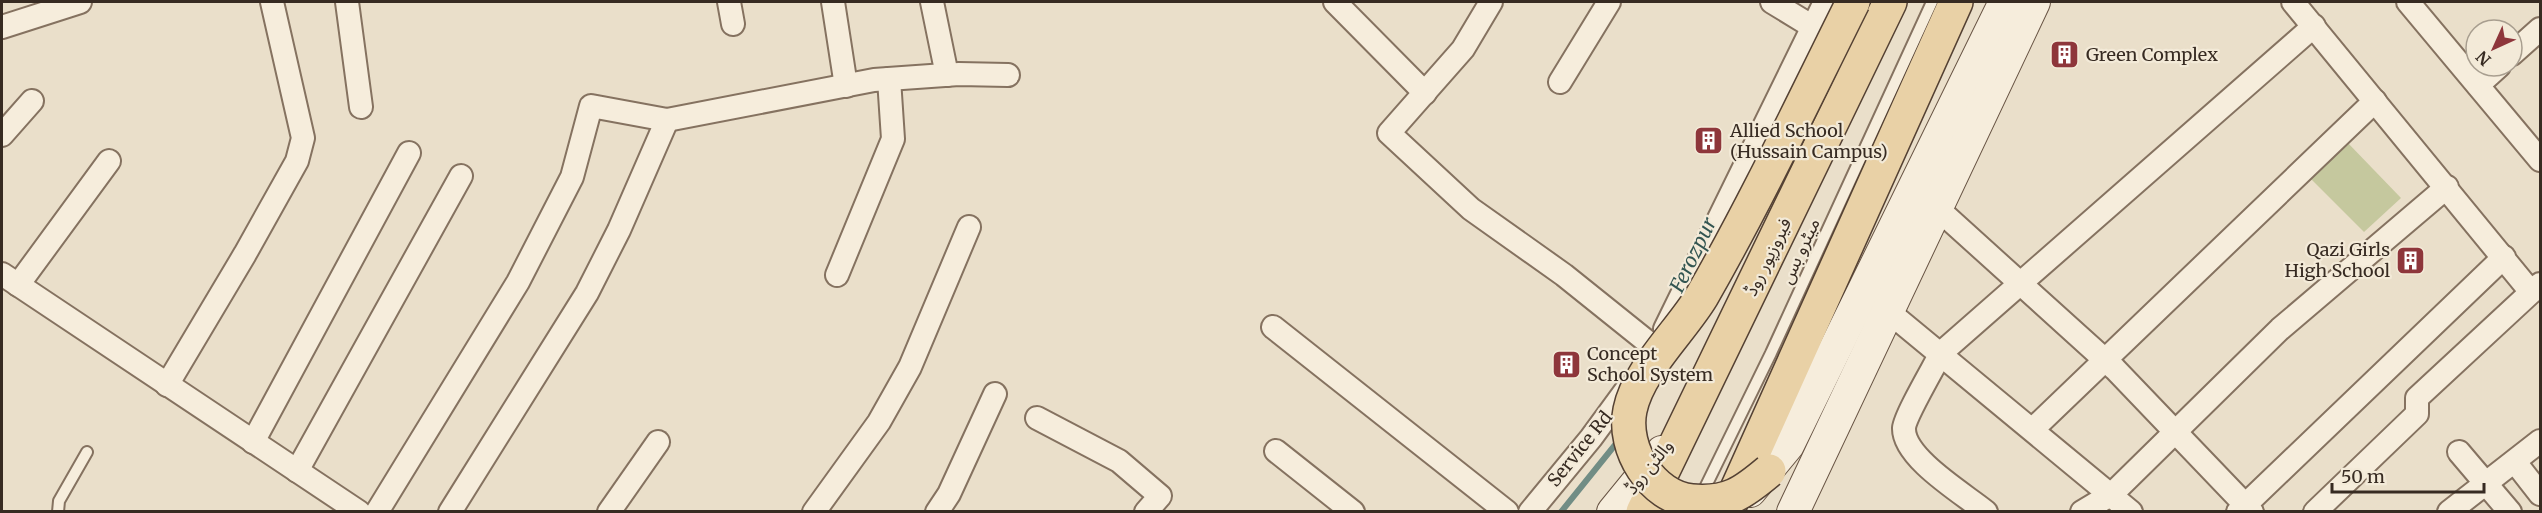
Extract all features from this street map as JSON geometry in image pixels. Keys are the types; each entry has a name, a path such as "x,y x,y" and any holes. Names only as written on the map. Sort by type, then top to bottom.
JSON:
{"main road":[{"path":"1769,471 1742,494 1711,503 1686,500 1664,490 1642,469 1630,443 1629,411 1640,384 1699,300 1733,241 1853,2"},
{"name":"فیروزپور روڈ","path":"1643,512 1890,2"},
{"path":"1728,512 1956,2"},
{"path":"1728,512 1769,471 1788,445 2005,2"},
{"path":"1793,512 2034,2"},
{"name":"والٹن روڈ","path":"1613,512 1685,423"}],"street":[{"path":"167,385 257,234 297,161 303,138 272,2"},
{"path":"347,2 361,107"},
{"path":"729,2 733,24"},
{"path":"832,2 846,86"},
{"path":"932,2 947,75"},
{"path":"1335,2 1425,93"},
{"path":"1491,2 1463,49 1389,134 1471,209 1564,275 1655,348"},
{"path":"1560,82 1609,2"},
{"path":"1772,2 1813,27"},
{"name":"Service Rd","path":"1530,512 1591,438 1655,348 1825,2"},
{"path":"2293,2 2504,257 2536,287 2416,398 2417,414 2315,512"},
{"path":"2408,2 2541,160"},
{"path":"2,27 72,3"},
{"path":"1986,512 1919,459 1907,442 1904,426 1941,353 2314,26"},
{"path":"2524,44 2541,29"},
{"path":"377,512 518,282 572,177 591,106 667,120 889,79 947,75 1008,75"},
{"path":"2478,85 2486,78"},
{"path":"837,275 893,139 889,79"},
{"path":"2,135 32,101"},
{"path":"2033,429 2375,101"},
{"path":"450,512 587,293 619,230 667,120"},
{"path":"253,442 409,153"},
{"path":"109,161 10,280 359,512"},
{"path":"297,471 460,176"},
{"path":"2082,512 2112,494 2280,328 2446,187"},
{"path":"1938,208 2104,359 2175,431 2245,509 2504,257"},
{"path":"814,512 879,422 910,367 969,227"},
{"path":"1889,312 2131,512"},
{"path":"1273,327 1507,512"},
{"path":"937,512 949,494 994,394"},
{"path":"1037,418 1119,461 1160,496 1146,512"},
{"path":"2449,512 2541,441"},
{"path":"609,512 658,442"},
{"path":"1276,451 1353,512"},
{"path":"2459,452 2510,512"},
{"path":"2515,462 2541,494"}],"lane":[{"name":"میٹرو بس","path":"1693,512 1771,353 1932,2"},
{"path":"58,512 59,501 87,452"}],"green space":[{"path":"2346,141 2401,198 2364,232 2307,175"}],"waterway":[{"name":"Ferozpur","path":"1561,512 1619,440"}],"place":[{"name":"Green Complex","path":"2065,55"},
{"name":"Allied School (Hussain Campus)","path":"1709,141"},
{"name":"Qazi Girls High School","path":"2411,260"},
{"name":"Concept School System","path":"1566,364"}]}
